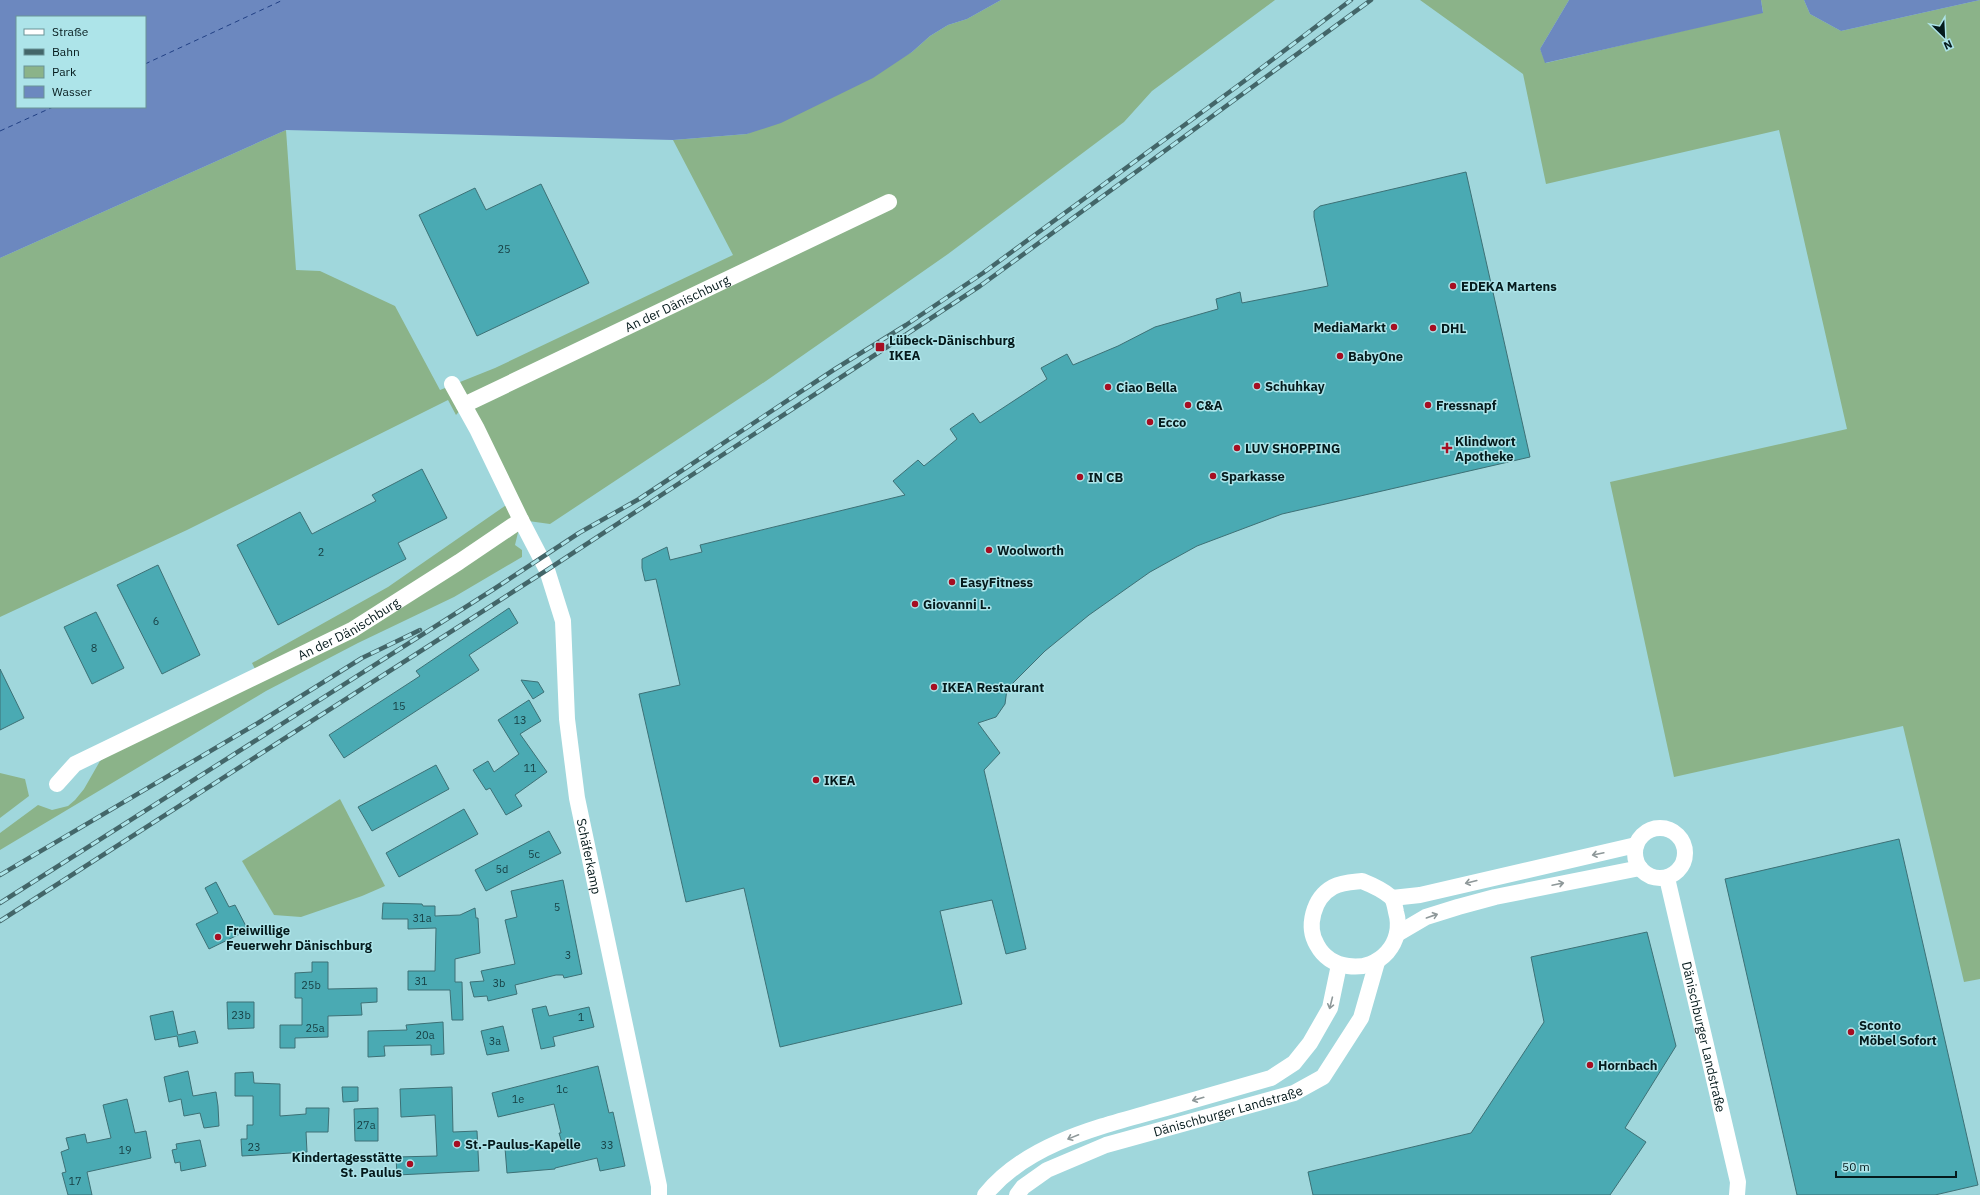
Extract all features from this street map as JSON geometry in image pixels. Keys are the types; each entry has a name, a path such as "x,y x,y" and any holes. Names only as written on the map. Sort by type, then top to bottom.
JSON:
{"street":[{"name":"An der Dänischburg","path":"464,405 889,202"},
{"path":"452,384 521,520"},
{"name":"An der Dänischburg","path":"57,784 75,764 90,755 262,675 352,630 459,562 521,520"},
{"name":"Schäferkamp","path":"521,520 547,570 563,621 570,758 577,798 659,1186 659,1195"},
{"path":"1657,827 1673,831 1680,836 1685,847 1684,861 1677,873 1667,878 1658,878 1648,875 1640,868 1635,859 1636,846 1645,832 1657,827"},
{"path":"1392,898 1420,895 1636,846"},
{"path":"1397,934 1426,917 1458,907 1495,897 1640,868"},
{"name":"Dänischburger Landstraße","path":"1667,878 1738,1182 1737,1195"},
{"path":"1347,882 1362,882 1375,886 1392,898 1398,918 1397,934 1393,946 1385,956 1377,962 1358,968 1339,965 1322,952 1316,944 1312,932 1312,921 1315,908 1323,895 1332,887 1347,882"},
{"name":"Dänischburger Landstraße","path":"1017,1195 1023,1187 1047,1170 1106,1145 1294,1094 1323,1077 1361,1018 1377,962"},
{"name":"Dänischburger Landstraße","path":"985,1195 1008,1171 1026,1160 1044,1150 1099,1127 1271,1078 1294,1063 1310,1043 1330,1008 1339,965"}],"green space":[{"path":"1001,0 1275,0 1152,91 1124,122 948,254 766,381 550,524 521,520 515,545 522,550 522,557 454,597 358,643 266,691 0,850 0,833 38,805 52,810 68,806 84,789 100,761 107,756 261,681 252,663 388,587 512,501 464,406 456,415 448,400 187,530 0,617 0,258 286,130 296,270 320,271 395,306 440,390 495,368 733,255 673,140 747,134 912,52 930,36 948,25 967,19"},
{"path":"1420,0 1569,0 1540,49 1546,63 1763,12 1761,0 1804,0 1810,14 1841,31 1980,0 1980,979 1964,982 1903,726 1674,777 1610,482 1847,429 1779,130 1546,184 1523,74"},
{"path":"0,773 25,779 29,796 0,818"},
{"path":"340,799 385,886 362,896 301,917 274,915 242,861"}],"water":[{"path":"0,0 1001,0 967,19 948,25 930,36 912,52 873,78 781,123 747,134 673,140 286,130 0,258"},
{"path":"1569,0 1761,0 1763,13 1545,63 1540,49"},
{"path":"1804,0 1980,0 1841,31 1810,14"}],"building":[{"path":"1466,172 1530,457 1282,514 1197,546 1150,572 1089,615 1045,651 1007,689 1005,704 996,717 978,723 1000,753 984,770 1026,949 1006,954 992,900 940,911 962,1004 780,1047 744,888 686,902 639,694 680,685 656,579 645,581 642,568 642,559 667,547 670,560 702,552 700,545 905,495 893,481 918,460 924,466 957,439 950,429 973,413 980,423 1047,379 1041,368 1067,354 1073,365 1118,346 1155,327 1218,309 1216,299 1240,292 1242,303 1328,286 1314,217 1314,211 1320,206"},
{"path":"541,184 589,283 477,336 419,215 475,188 486,210"},
{"path":"422,469 447,518 398,543 406,559 278,625 237,545 300,512 312,534 376,501 372,495"},
{"path":"158,565 200,655 162,674 117,585"},
{"path":"509,608 518,623 469,655 479,670 344,758 329,735 420,676 416,671"},
{"path":"96,612 124,668 92,684 64,627"},
{"path":"0,669 24,718 0,730"},
{"path":"521,680 538,682 544,692 533,699"},
{"path":"529,700 541,721 520,734 547,772 515,795 522,806 506,815 490,788 486,790 473,770 488,761 494,772 519,754 498,720"},
{"path":"436,765 449,789 372,831 358,807"},
{"path":"464,809 478,834 399,877 386,853"},
{"path":"549,831 561,853 486,891 475,870"},
{"name":"Sconto Möbel Sofort","path":"1899,839 1978,1185 1935,1195 1797,1195 1725,879"},
{"path":"563,880 582,974 564,978 563,975 556,975 515,985 517,994 488,1001 487,996 474,997 470,982 484,981 481,971 515,964 505,920 517,917 511,891"},
{"name":"Freiwillige Feuerwehr Dänischburg","path":"216,882 229,907 235,905 248,930 209,949 196,924 218,913 205,888"},
{"path":"383,903 422,904 423,906 435,906 435,916 460,915 475,908 476,918 478,918 480,953 455,959 455,982 462,982 463,1020 452,1020 450,990 408,990 408,971 435,971 436,928 408,929 408,919 382,919"},
{"name":"Hornbach","path":"1647,932 1676,1046 1625,1128 1646,1142 1610,1195 1313,1195 1308,1172 1471,1133 1544,1022 1531,957"},
{"path":"312,962 328,962 328,989 377,988 377,1002 361,1003 362,1015 328,1016 328,1037 295,1038 295,1048 280,1048 280,1025 302,1025 302,998 295,998 295,973 312,972"},
{"path":"227,1002 254,1002 254,1028 228,1029"},
{"path":"546,1006 549,1016 589,1007 594,1027 553,1037 555,1046 541,1049 532,1009"},
{"path":"173,1011 178,1035 195,1031 198,1043 179,1047 177,1036 155,1040 150,1016"},
{"path":"443,1022 444,1054 431,1055 431,1045 384,1046 385,1056 368,1057 368,1031 407,1030 406,1025"},
{"path":"503,1026 509,1051 487,1055 481,1031"},
{"path":"598,1066 609,1113 613,1112 625,1166 600,1171 597,1158 555,1169 507,1173 505,1148 562,1143 559,1133 561,1133 554,1104 498,1117 492,1093"},
{"path":"188,1071 193,1096 216,1092 219,1126 204,1128 200,1113 184,1116 181,1099 169,1102 164,1077"},
{"path":"253,1072 254,1083 280,1084 280,1116 306,1114 306,1108 329,1108 328,1132 306,1132 307,1152 242,1156 241,1139 247,1139 247,1125 253,1125 253,1096 235,1096 235,1073"},
{"path":"342,1087 358,1087 358,1101 343,1102"},
{"path":"452,1087 453,1132 477,1131 479,1171 397,1175 396,1157 437,1156 435,1115 401,1117 400,1089"},
{"path":"127,1099 135,1133 146,1131 151,1158 87,1172 92,1195 68,1195 62,1173 66,1172 61,1152 69,1149 66,1138 85,1134 87,1143 111,1138 103,1105"},
{"path":"378,1108 378,1141 355,1141 354,1109"},
{"path":"200,1140 206,1166 181,1171 180,1162 175,1163 172,1150 177,1149 176,1144"}],"ferry route":[{"path":"146,64 283,0"},
{"path":"0,131 51,108"}],"railway":[{"path":"0,903 494,589 579,533 639,499 835,369 906,325 983,273 1243,82 1351,0"},
{"path":"0,921 547,570 980,286 1371,0"},
{"path":"0,875 258,723 362,658 420,630"}],"place":[{"name":"EDEKA Martens","path":"1453,286"},
{"name":"MediaMarkt","path":"1394,327"},
{"name":"DHL","path":"1433,328"},
{"name":"Lübeck-Dänischburg IKEA","path":"880,347"},
{"name":"BabyOne","path":"1340,356"},
{"name":"Schuhkay","path":"1257,386"},
{"name":"Ciao Bella","path":"1108,387"},
{"name":"C&A","path":"1188,405"},
{"name":"Fressnapf","path":"1428,405"},
{"name":"Ecco","path":"1150,422"},
{"name":"LUV SHOPPING","path":"1237,448"},
{"name":"Klindwort Apotheke","path":"1447,448"},
{"name":"Sparkasse","path":"1213,476"},
{"name":"IN CB","path":"1080,477"},
{"name":"Woolworth","path":"989,550"},
{"name":"EasyFitness","path":"952,582"},
{"name":"Giovanni L.","path":"915,604"},
{"name":"IKEA Restaurant","path":"934,687"},
{"name":"IKEA","path":"816,780"},
{"name":"Freiwillige Feuerwehr Dänischburg","path":"218,937"},
{"name":"Sconto Möbel Sofort","path":"1851,1032"},
{"name":"Hornbach","path":"1590,1065"},
{"name":"St.-Paulus-Kapelle","path":"457,1144"},
{"name":"Kindertagesstätte St. Paulus","path":"410,1164"}]}
